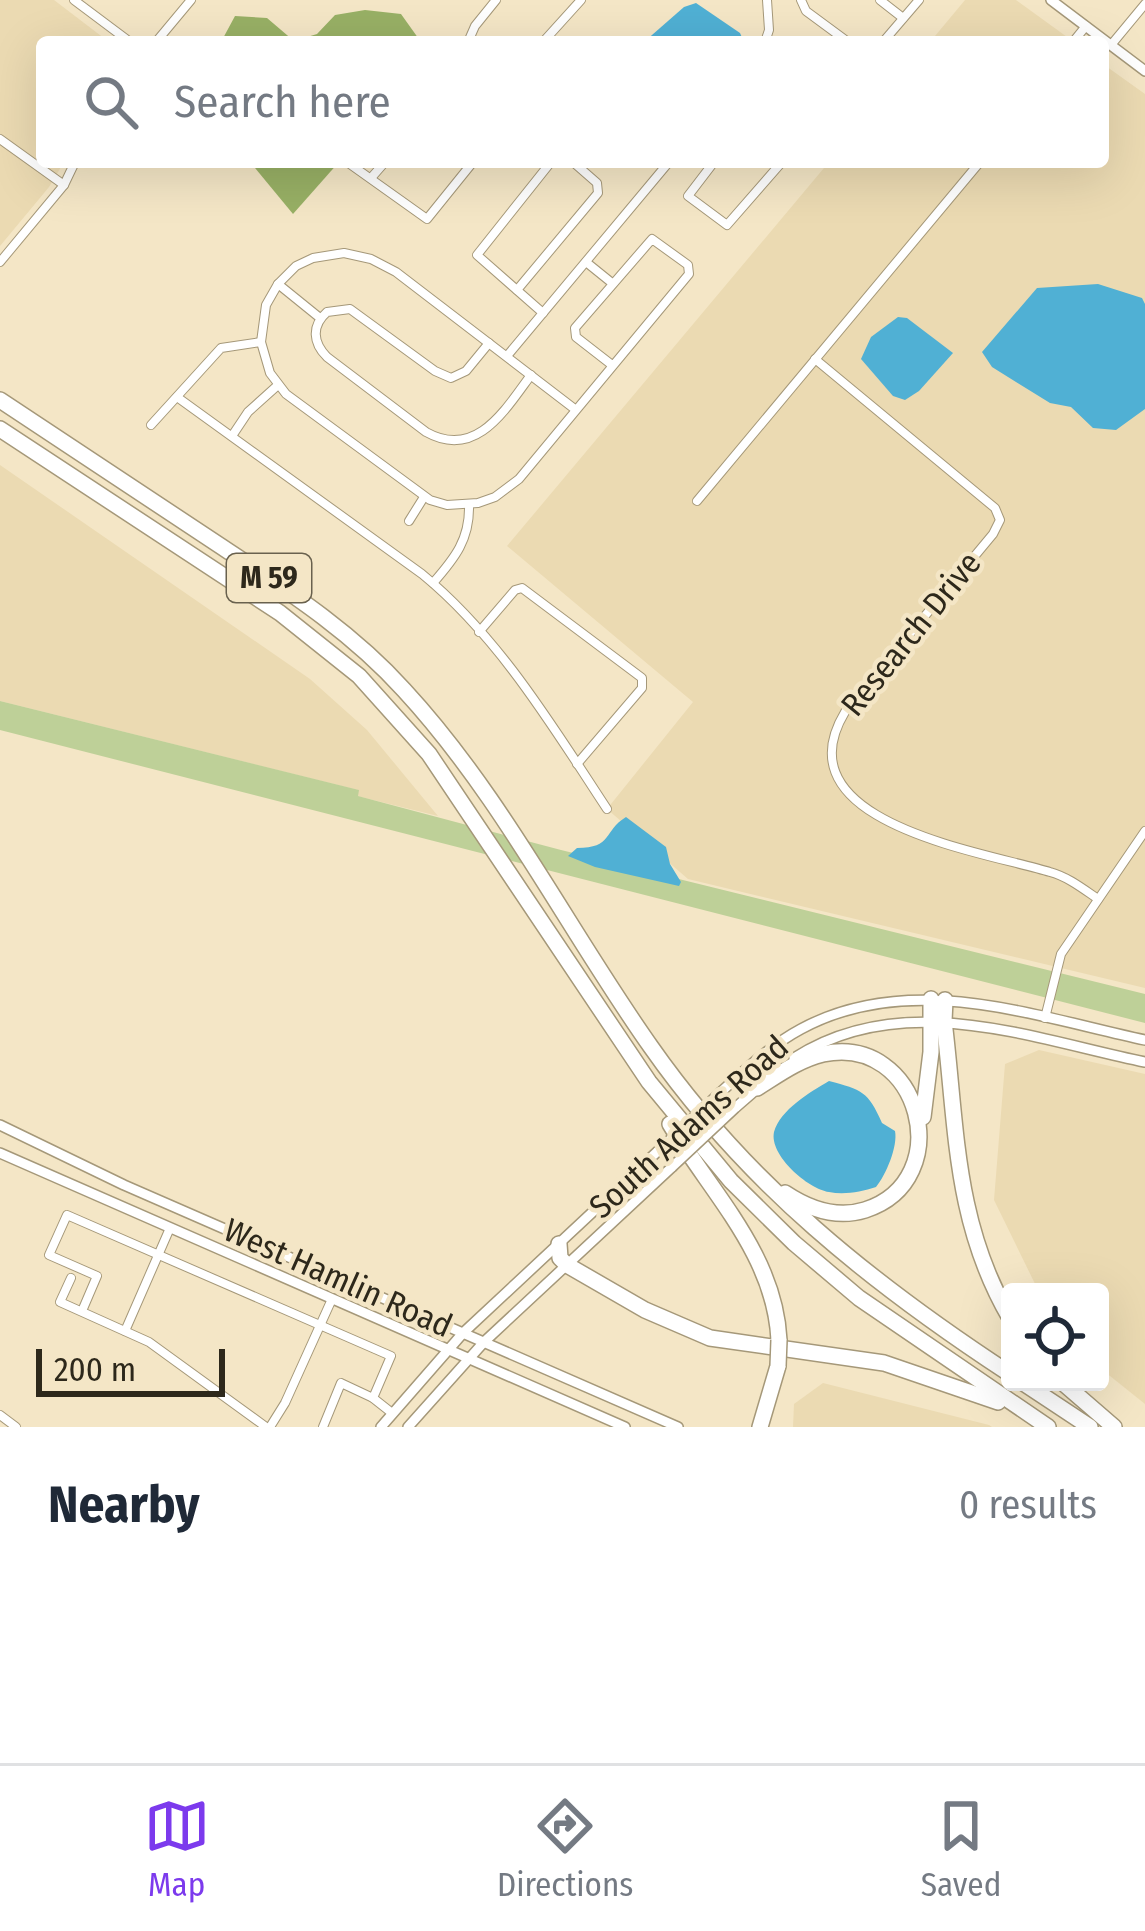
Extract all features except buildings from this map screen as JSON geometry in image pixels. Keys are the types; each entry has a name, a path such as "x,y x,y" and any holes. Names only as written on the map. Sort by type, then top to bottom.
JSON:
{"highway":[{"name":"M 59","path":"0,400 297,596 347,635 428,717 662,1062 740,1156 809,1227 859,1269 1001,1368"},
{"name":"M 59","path":"5,432 317,640 407,726 632,1059 700,1147 794,1243 889,1321 1048,1427"},
{"path":"938,999 966,1213 977,1252 1001,1300"},
{"path":"740,1156 801,1203 824,1212 856,1212 877,1205 902,1185 917,1156 938,1021"},
{"path":"757,1088 812,1058 857,1054 880,1062 904,1083 916,1105 921,1131"},
{"path":"632,1059 754,1251 778,1312 778,1366 760,1427"},
{"path":"559,1244 560,1258 567,1265 645,1310 710,1338 884,1363 1030,1415"},
{"path":"1036,1391 1090,1427"},
{"path":"1072,1391 1114,1427"}],"main road":[{"path":"1051,0 1091,36"},
{"path":"1111,45 1145,71"},
{"name":"South Adams Road","path":"381,1427 463,1333 721,1092 774,1046 823,1018 875,1002 938,999 1145,1040"},
{"name":"South Adams Road","path":"408,1427 484,1342 757,1088 806,1051 846,1033 898,1021 938,1021 1145,1062"},
{"path":"1101,1053 1101,1039 1110,1033"},
{"name":"West Hamlin Road","path":"0,1125 124,1185 678,1427"},
{"path":"0,1150 10,1140 11,1131"},
{"name":"West Hamlin Road","path":"0,1150 625,1427"},
{"path":"109,1202 115,1189 124,1185"},
{"path":"284,1278 297,1274 300,1262"},
{"path":"332,1299 341,1286 352,1284"}],"street":[{"path":"74,0 122,36"},
{"path":"161,36 191,0"},
{"path":"471,36 496,0"},
{"path":"548,36 581,0"},
{"path":"767,0 767,36"},
{"path":"801,0 806,11 840,36"},
{"path":"880,0 904,18"},
{"path":"888,36 919,0"},
{"path":"1111,45 1145,4"},
{"path":"1078,36 1085,26"},
{"path":"0,139 36,165"},
{"path":"40,168 64,185"},
{"path":"0,262 64,185 72,168"},
{"path":"356,168 427,218 468,168"},
{"path":"371,178 380,168"},
{"path":"544,313 477,255 545,168"},
{"path":"517,290 598,193 597,183 579,168"},
{"path":"507,356 664,168"},
{"path":"709,168 688,196 727,225 777,168"},
{"path":"697,501 975,168"},
{"path":"576,410 396,272 362,255 313,258 289,272 266,305 261,341 278,386 424,497 447,505 486,501 507,490 576,410 690,270 652,239 574,333 612,365"},
{"path":"586,262 612,283"},
{"path":"278,284 320,318"},
{"path":"489,344 466,371 451,378 350,309 333,310 320,318 315,339 327,357 441,440 467,439 487,430 531,375"},
{"path":"152,425 221,348 261,341"},
{"name":"Research Drive","path":"815,358 995,508 1000,520 840,719 832,755 842,784 866,808 904,829 1053,872 1098,899"},
{"path":"232,436 248,412 278,386"},
{"path":"177,397 433,583 525,687 607,809"},
{"path":"410,521 424,497"},
{"path":"433,583 465,538 469,505"},
{"path":"479,632 515,590 526,589 642,678 642,688 577,764"},
{"path":"1045,1019 1061,954 1145,831"},
{"path":"82,1311 97,1276 49,1256 67,1215 391,1357 373,1398"},
{"path":"125,1330 170,1228"},
{"path":"71,1278 60,1301 149,1342 268,1427 285,1403 332,1299"},
{"path":"323,1427 341,1383 392,1413"},
{"path":"0,1415 16,1427"}],"shaded area":[{"path":"0,0 54,0 101,36 36,36 36,168 60,168 0,246"},
{"path":"965,0 1016,0 1066,36 935,36"},
{"path":"1109,68 1145,94 1145,988 688,879 607,809 693,702 507,546 824,168 1109,168"},
{"path":"0,465 310,679 367,730 438,816 357,796 358,790 0,701"},
{"path":"1039,1050 1145,1074 1145,1404 1109,1375 1109,1283 1035,1283 994,1200 1005,1064"},
{"path":"823,1383 992,1427 793,1427 794,1404"}],"green space":[{"path":"365,10 401,14 417,36 310,36 335,15"},
{"path":"235,16 267,18 288,36 224,36"},
{"path":"255,168 334,168 293,214"},
{"path":"0,701 359,790 358,796 561,850 1145,994 1145,1023 0,730"}],"water":[{"path":"696,3 741,36 651,36 684,7"},
{"path":"1098,284 1142,298 1145,304 1145,409 1116,430 1093,428 1071,407 1050,403 992,367 982,352 1037,288"},
{"path":"898,317 907,318 953,353 905,400 893,396 861,359 871,337"},
{"path":"626,817 666,847 679,886 568,856 577,848 602,842"},
{"path":"829,1081 863,1093 882,1123 895,1131 890,1160 876,1187 847,1193 820,1190 792,1170 778,1151 774,1132 782,1116"}]}
